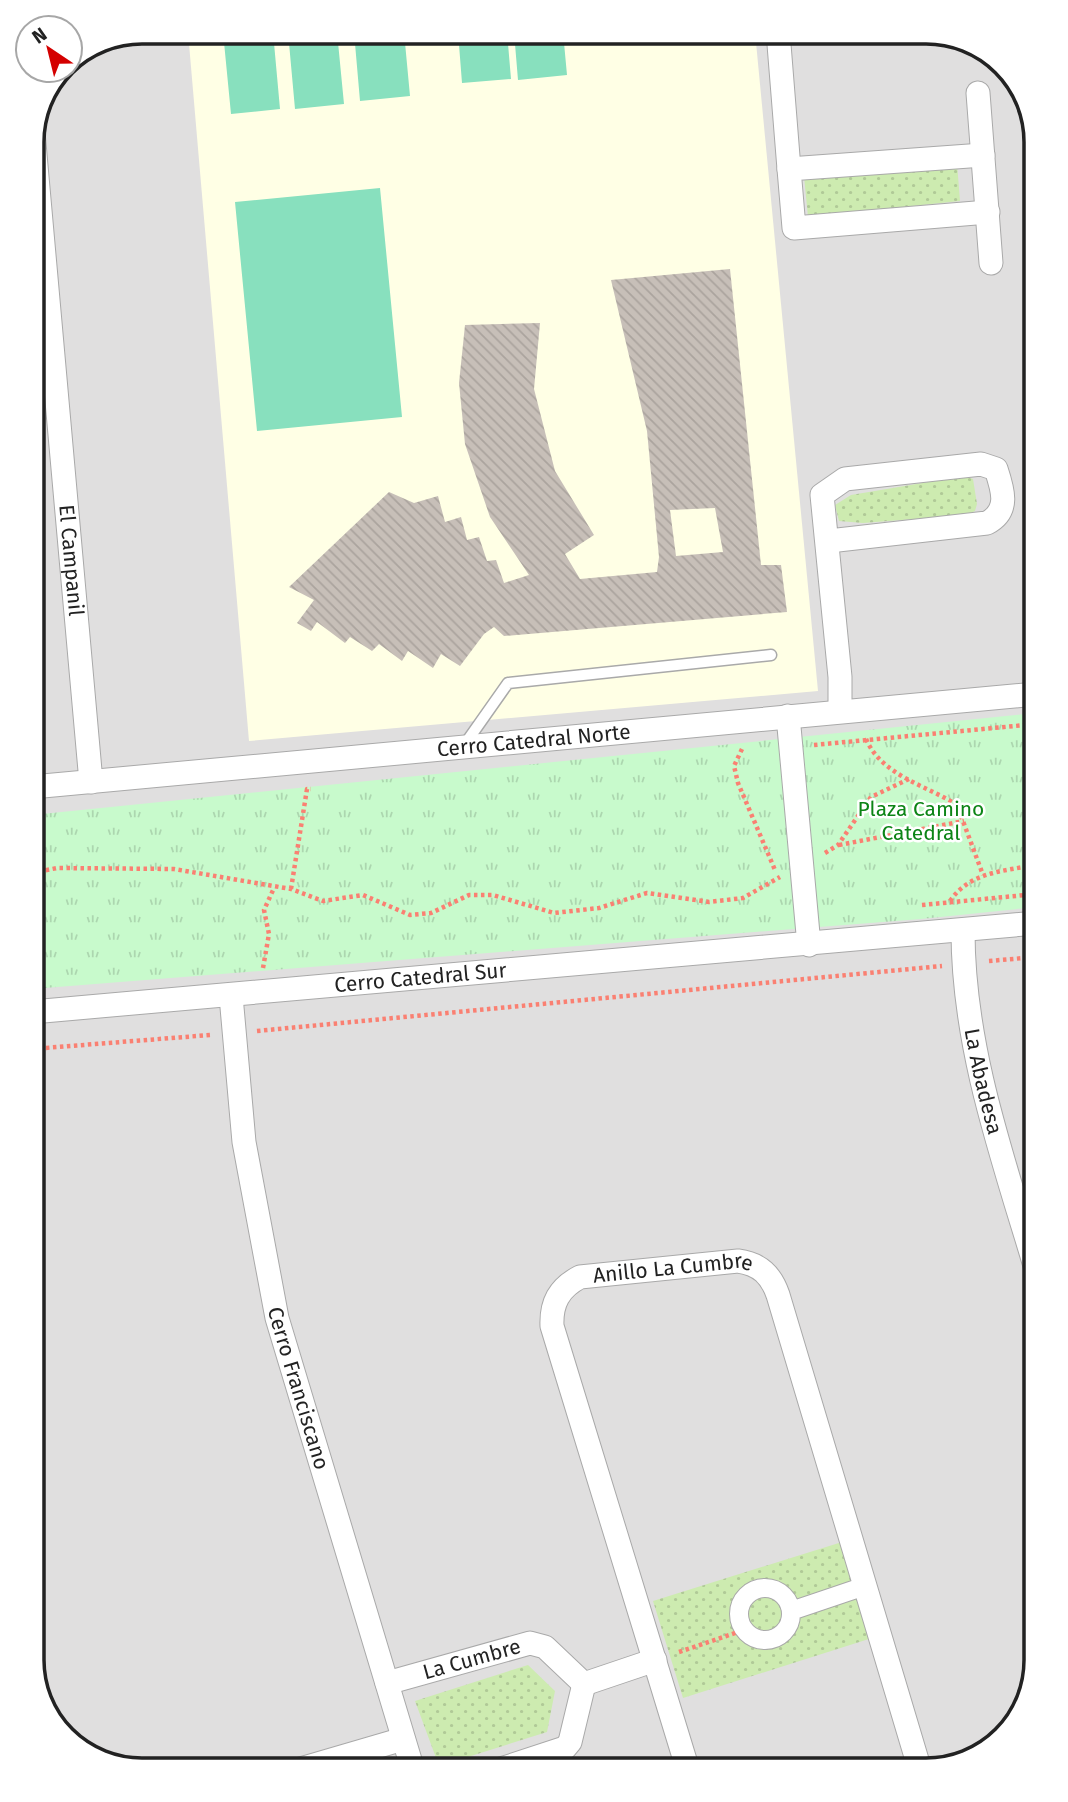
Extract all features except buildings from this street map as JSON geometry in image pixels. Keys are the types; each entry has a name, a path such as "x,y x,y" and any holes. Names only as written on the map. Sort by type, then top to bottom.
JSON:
{"street":[{"path":"779,44 794,228 988,212"},
{"path":"978,93 991,263"},
{"path":"789,170 983,155"},
{"name":"El Campanil","path":"44,257 90,782"},
{"path":"829,541 987,523 1000,516 1004,506 996,468 981,464 845,479 822,495 829,541 840,677 840,711"},
{"name":"Cerro Catedral Norte","path":"44,786 1024,695"},
{"path":"788,716 809,945"},
{"name":"Cerro Catedral Sur","path":"44,1011 1024,924"},
{"name":"La Abadesa","path":"963,931 963,964 972,1037 992,1118 1024,1225"},
{"name":"Cerro Franciscano","path":"231,996 244,1142 277,1318 409,1758"},
{"name":"Anillo La Cumbre","path":"684,1758 552,1326 555,1302 561,1291 580,1277 738,1261 750,1262 768,1275 778,1295 916,1758"},
{"path":"791,1611 864,1586"},
{"path":"773,1589 781,1592 791,1611 787,1629 772,1639 756,1638 744,1630 739,1607 754,1590 773,1589"},
{"name":"La Cumbre","path":"387,1683 530,1643 545,1647 584,1684"},
{"path":"535,1758 565,1748 570,1742 584,1684 655,1660"},
{"path":"338,1758 403,1739"}],"lane":[{"path":"464,746 508,683 771,655"}],"path":[{"path":"728,750 791,747 1024,725"},
{"path":"866,739 872,752 887,767 957,805 983,875"},
{"path":"742,749 734,766 738,783 778,878"},
{"path":"838,845 871,797 909,779"},
{"path":"291,889 307,789"},
{"path":"44,871 57,868 174,869 291,889 323,901 363,895 410,915 432,913 468,895 493,895 554,913 599,908 647,893 709,902 743,898 838,845 965,821"},
{"path":"1024,867 983,875 961,886 949,902 1024,895"},
{"path":"258,994 269,934 264,911 274,888"},
{"path":"44,1048 233,1033 1024,958"},
{"path":"655,1660 744,1630"}],"shaded area":[{"path":"142,44 933,44 958,49 981,60 1000,77 1014,98 1021,116 1024,142 1024,1660 1021,1686 1011,1709 991,1734 970,1748 952,1755 926,1758 135,1758 110,1753 87,1742 68,1725 54,1704 47,1686 44,1660 44,135 47,116 63,84 84,84 84,63 104,51"},
{"path":"189,44 756,44 818,691 249,741"}],"green space":[{"path":"224,44 274,44 280,109 231,114"},
{"path":"289,44 338,44 344,104 295,109"},
{"path":"355,44 405,44 410,96 360,101"},
{"path":"459,44 508,44 511,79 462,83"},
{"path":"515,44 564,44 567,75 518,80"},
{"path":"957,163 960,201 808,217 804,176"},
{"path":"380,188 402,417 257,431 235,202"},
{"path":"964,476 973,479 977,504 975,511 966,515 863,523 839,521 835,505 851,495"},
{"name":"Plaza Camino Catedral","path":"1024,714 1024,908 921,919 44,988 44,814"},
{"path":"842,1542 872,1638 683,1698 653,1601"},
{"path":"528,1665 555,1691 547,1732 464,1758 436,1758 415,1701"}]}
